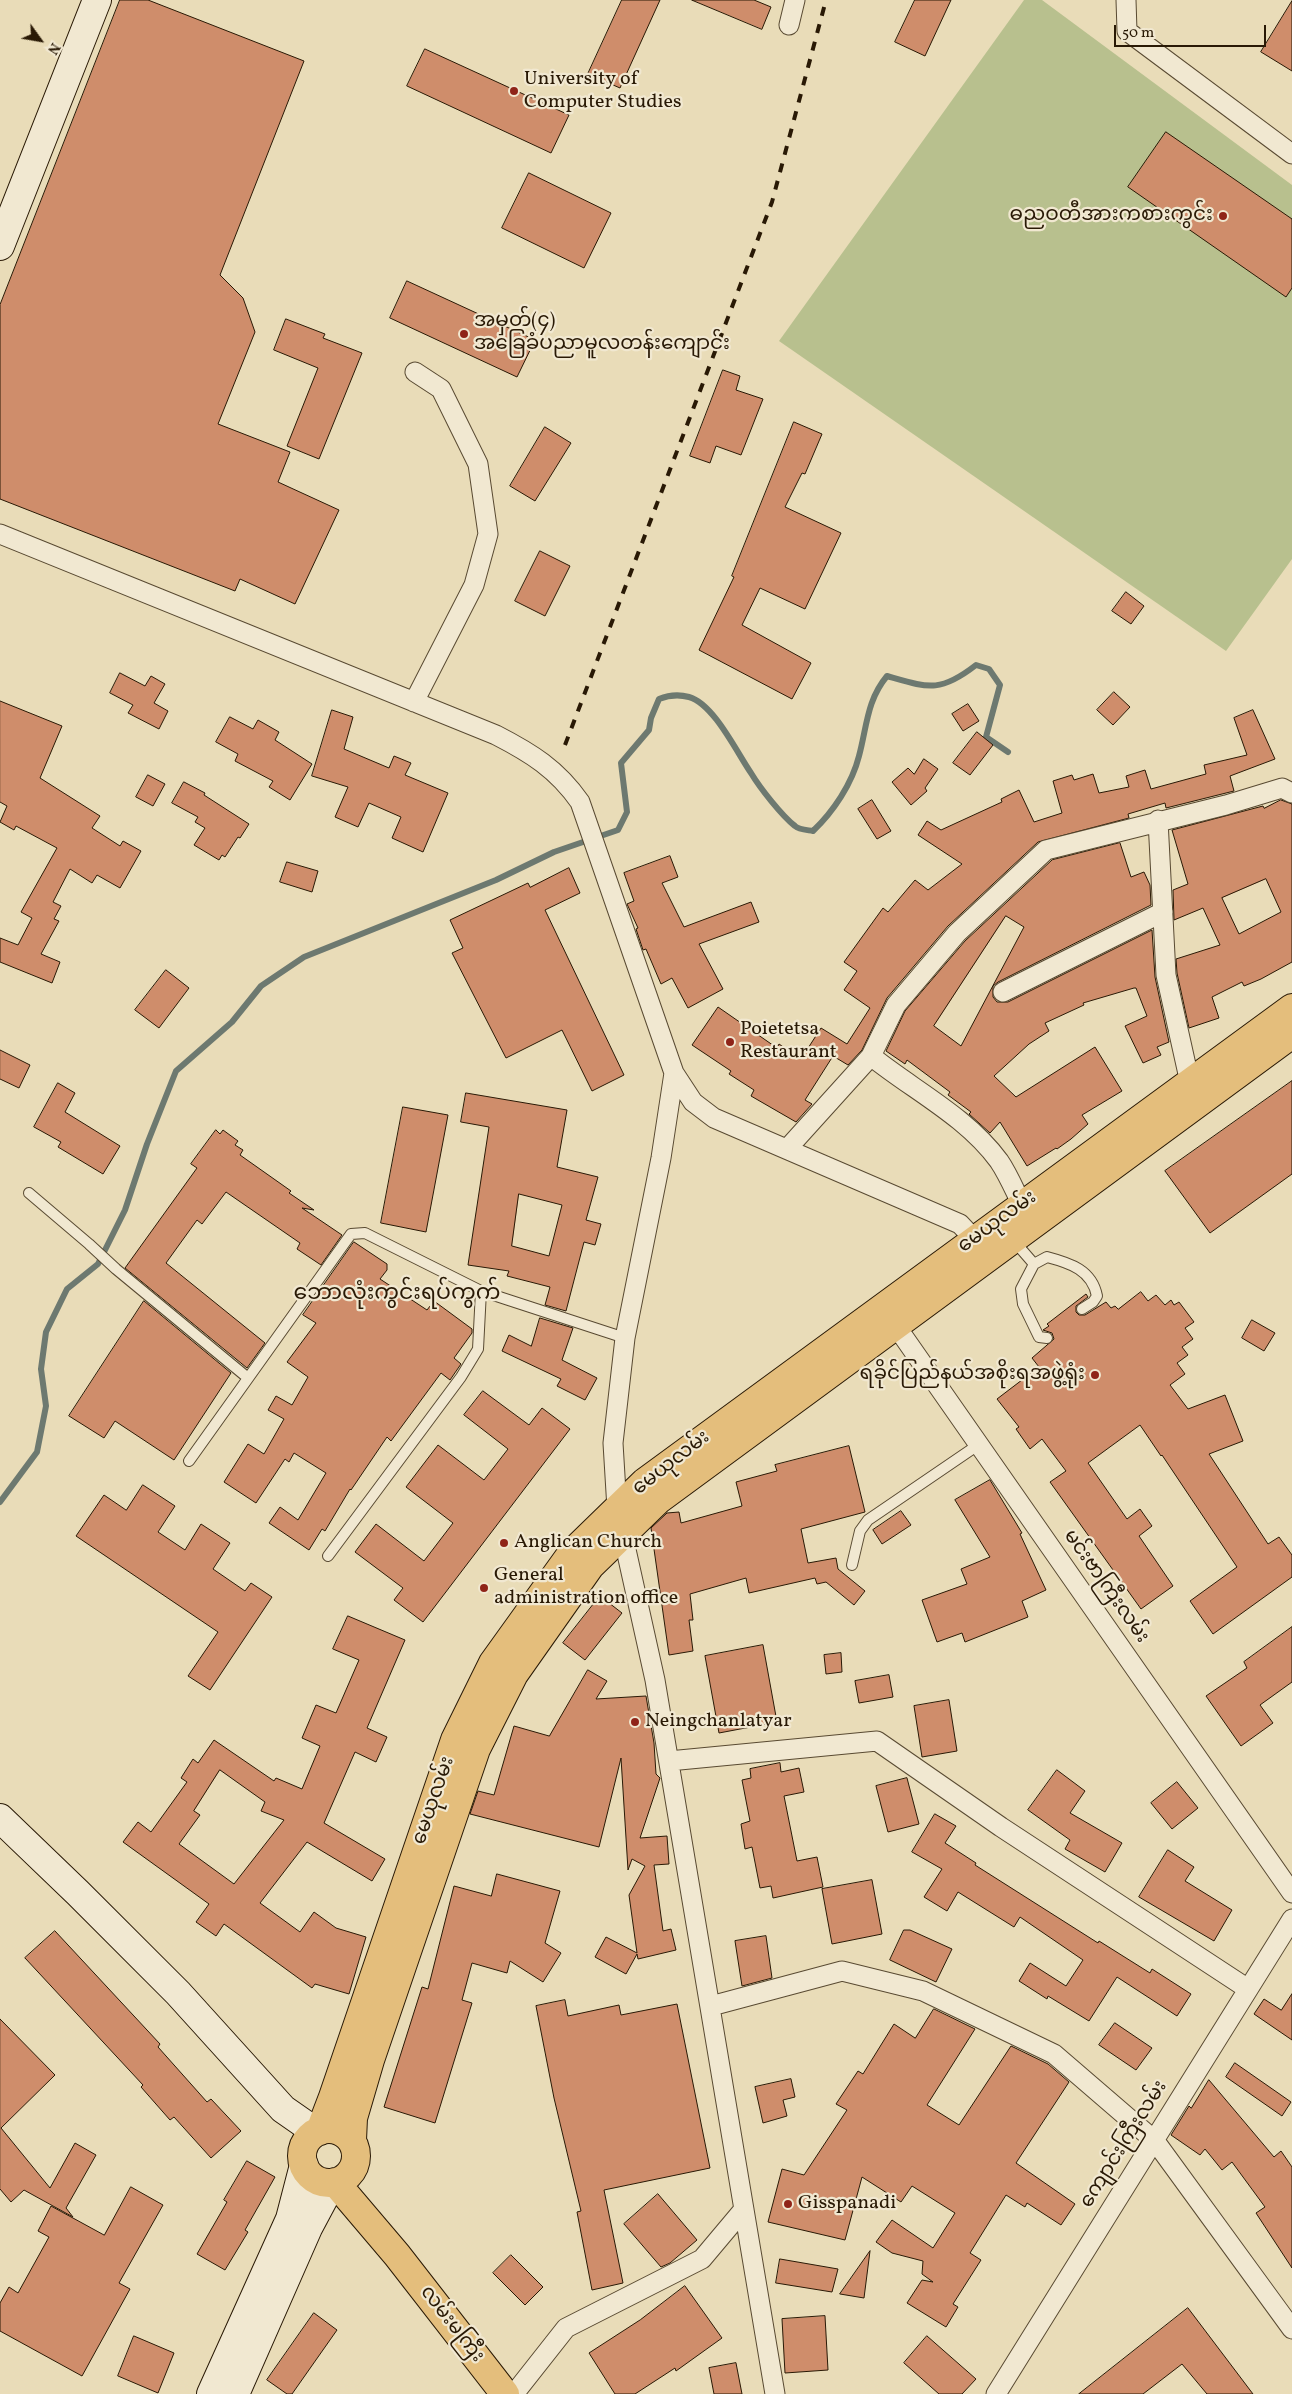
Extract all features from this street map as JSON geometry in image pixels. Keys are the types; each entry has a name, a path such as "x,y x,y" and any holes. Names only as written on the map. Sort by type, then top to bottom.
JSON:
{"main road":[{"name":"မေယုလမ်း","path":"889,1316 975,1240 1006,1231 1022,1205 1292,1008"},
{"name":"မေယုလမ်း","path":"318,2132 333,2097 459,1732 493,1663 572,1553 621,1521 658,1500 889,1316 1006,1231 1292,1034"},
{"name":"မေယုလမ်း","path":"343,2168 353,2118 367,2070 476,1749 514,1674 621,1521"},
{"path":"327,2129 341,2131 343,2168 315,2179 303,2161 306,2142 318,2132 327,2129"},
{"name":"လမ်းမကြီး","path":"343,2168 398,2255 505,2394"}],"street":[{"path":"0,246 97,0"},
{"path":"789,25 795,0"},
{"path":"1126,0 1127,31 1292,154"},
{"path":"414,702 474,585 488,534 478,464 441,389 415,372"},
{"path":"0,534 496,735 531,753 558,774 580,802 674,1073 693,1102 714,1118 960,1224 975,1240"},
{"path":"787,1149 871,1056 896,1005 957,933 1046,850 1158,820 1226,805 1282,788 1292,793"},
{"path":"1158,820 1166,975 1190,1083"},
{"path":"1003,992 1163,912"},
{"path":"871,1056 897,1077 950,1113 973,1134 998,1161 1022,1205"},
{"path":"674,1073 661,1158 624,1338 613,1443 621,1521 655,1680 711,2006 774,2394"},
{"name":"မင်းဗာကြီးလမ်း","path":"889,1316 1292,1893"},
{"path":"669,1761 877,1741 1001,1827 1248,1989"},
{"path":"0,1818 85,1899 178,1993 283,2109 318,2132"},
{"name":"ကျောင်းကြီးလမ်း","path":"996,2394 1292,1919"},
{"path":"711,2006 842,1971 922,1991 1054,2054 1155,2141 1292,2329"},
{"path":"211,2394 290,2218 303,2161 283,2109"},
{"path":"235,2394 308,2228 343,2168"},
{"path":"514,2394 566,2328 702,2259 744,2209"}],"lane":[{"path":"29,1193 116,1269 248,1378"},
{"path":"1006,1231 1034,1264"},
{"path":"189,1461 351,1234 364,1233 481,1290 624,1338"},
{"path":"1047,1338 1039,1338 1022,1296 1021,1289 1034,1264 1047,1257 1078,1267 1095,1286 1097,1296 1093,1302 1082,1309"},
{"path":"328,1556 462,1377 478,1349 481,1290"},
{"path":"852,1565 860,1531 868,1520 978,1445"}],"green space":[{"path":"1024,0 1042,0 1292,185 1292,559 1226,651 779,341"}],"building":[{"path":"120,0 148,0 304,61 220,275 243,298 255,332 218,424 290,452 278,482 339,510 295,604 240,579 235,591 0,499 0,305"},
{"path":"622,0 660,0 620,88 588,74"},
{"path":"692,0 754,0 771,7 762,29"},
{"path":"915,0 951,0 925,56 895,42"},
{"path":"1292,1 1292,71 1261,52"},
{"path":"425,49 569,115 551,153 407,86"},
{"path":"1166,132 1292,219 1292,288 1286,297 1128,187"},
{"path":"529,173 611,213 584,268 502,228"},
{"path":"407,281 535,340 517,377 390,318"},
{"path":"286,319 325,334 323,338 362,353 319,459 287,446 318,368 274,350"},
{"path":"723,370 740,376 736,390 763,399 741,455 716,446 710,463 690,456"},
{"path":"794,422 822,434 805,474 802,473 785,507 841,533 805,609 760,588 742,625 811,663 792,699 699,650 734,577 732,576"},
{"path":"545,427 571,443 535,501 510,486"},
{"path":"540,551 570,566 545,616 515,601"},
{"path":"1126,592 1144,606 1131,624 1112,611"},
{"path":"120,673 145,686 151,676 165,684 154,703 168,711 159,729 128,713 133,705 110,693"},
{"path":"1114,692 1130,707 1113,725 1097,710"},
{"path":"0,701 62,726 40,778 100,816 92,828 120,846 123,841 141,851 120,888 97,875 92,883 70,869 53,902 61,906 54,919 59,921 41,954 60,962 52,983 0,962 0,938 18,945 32,918 21,912 57,848 16,826 14,830 0,822 7,806 0,802"},
{"path":"968,704 979,721 963,731 952,714"},
{"path":"332,710 353,717 344,749 389,768 394,756 411,763 405,775 448,793 423,852 392,838 401,817 369,803 358,827 335,817 348,787 312,776"},
{"path":"1253,710 1275,759 1230,776 1234,791 1166,808 1165,803 1128,814 1129,818 1038,842 948,926 887,998 862,1050 848,1065 833,1056 805,1100 812,1104 796,1122 751,1096 754,1090 729,1074 731,1071 692,1045 718,1007 777,1048 779,1044 801,1059 821,1028 847,1044 870,1008 844,990 857,971 844,962 883,908 888,912 915,880 928,890 962,864 918,835 927,821 941,830 1002,802 1001,799 1019,790 1034,822 1062,813 1053,781 1072,775 1074,780 1093,774 1099,793 1129,787 1126,776 1145,770 1151,789 1206,774 1204,765 1247,755 1234,718"},
{"path":"230,717 253,729 258,720 279,732 275,740 312,764 290,800 269,787 273,781 235,761 238,754 216,742"},
{"path":"977,732 993,745 970,775 953,763"},
{"path":"924,759 938,769 925,788 927,791 911,805 892,782 908,768 914,774"},
{"path":"148,775 165,784 153,806 136,797"},
{"path":"184,782 205,793 204,795 249,824 225,857 222,855 219,860 194,845 205,828 195,822 198,817 172,803"},
{"path":"872,800 891,831 877,839 858,809"},
{"path":"1281,800 1292,804 1292,962 1261,979 1244,986 1242,982 1212,997 1219,1018 1189,1028 1177,973 1176,959 1220,945 1203,908 1174,920 1173,890 1188,884 1172,830 1263,806 1264,808","holes":["1266,879 1281,912 1239,934 1222,898"]},
{"path":"1120,843 1131,877 1144,872 1150,885 1151,905 998,982 993,986 993,997 997,1002 1008,1002 1152,930 1155,977 1169,1042 1157,1047 1161,1055 1143,1063 1125,1026 1147,1016 1136,988 1083,1003 1084,1005 1045,1023 1049,1031 1029,1044 994,1076 1016,1097 1095,1047 1122,1091 1082,1115 1088,1124 1071,1139 1027,1166 1000,1122 990,1133 969,1114 971,1112 948,1095 950,1092 907,1060 905,1064 886,1051 905,1011 965,941 1052,860","holes":["1006,916 1024,927 961,1046 934,1026"]},
{"path":"670,856 678,877 662,883 684,927 751,902 759,922 699,944 723,989 688,1008 672,978 661,984 646,949 643,950 636,929 638,928 627,904 634,901 624,873"},
{"path":"287,862 318,871 312,892 280,882"},
{"path":"569,868 580,893 545,910 624,1075 592,1091 562,1030 506,1058 452,953 463,948 450,920 528,883 530,887"},
{"path":"166,970 189,988 159,1028 135,1010"},
{"path":"0,1050 30,1065 19,1088 0,1079"},
{"path":"1292,1081 1292,1174 1210,1233 1165,1171"},
{"path":"58,1083 75,1093 65,1112 120,1146 103,1174 58,1147 61,1142 34,1127"},
{"path":"466,1093 567,1110 557,1167 598,1177 586,1220 601,1224 595,1245 584,1242 566,1311 545,1305 550,1287 507,1276 509,1271 468,1265 489,1127 461,1122","holes":["519,1194 562,1205 549,1256 512,1246"]},
{"path":"403,1107 448,1115 426,1232 381,1223"},
{"path":"216,1130 220,1134 223,1130 238,1141 235,1145 243,1150 240,1155 291,1191 289,1193 314,1210 302,1208 342,1235 321,1265 297,1249 300,1243 226,1192 202,1224 197,1220 166,1263 265,1343 247,1368 125,1268 197,1168 191,1164"},
{"path":"354,1242 387,1264 387,1270 380,1279 427,1310 434,1301 472,1329 472,1333 454,1358 461,1364 450,1380 441,1373 391,1441 387,1437 350,1489 325,1531 322,1529 309,1550 269,1523 280,1507 298,1520 326,1473 294,1453 289,1462 285,1459 256,1503 224,1482 248,1444 264,1454 284,1419 268,1410 276,1396 292,1405 308,1377 287,1362 316,1323 303,1315"},
{"path":"1141,1292 1148,1301 1156,1295 1165,1305 1171,1300 1174,1305 1179,1302 1194,1322 1185,1328 1193,1339 1182,1347 1188,1355 1177,1363 1185,1374 1170,1385 1188,1409 1225,1395 1243,1441 1209,1454 1268,1544 1279,1537 1292,1555 1292,1577 1213,1634 1190,1601 1237,1567 1140,1425 1088,1463 1127,1519 1140,1509 1152,1526 1139,1536 1173,1586 1141,1609 1050,1482 1066,1471 1042,1439 1030,1449 1016,1429 1019,1427 997,1399 1039,1367 1032,1358 1054,1339 1052,1333 1043,1330 1049,1326 1047,1324 1086,1294 1088,1297 1076,1306 1076,1312 1079,1315 1085,1315 1106,1302 1111,1308 1115,1306 1118,1309"},
{"path":"144,1301 231,1373 174,1460 115,1421 104,1438 69,1416"},
{"path":"540,1318 573,1328 562,1360 597,1378 585,1400 557,1386 561,1379 502,1351 509,1335 531,1346"},
{"path":"1252,1320 1275,1333 1264,1351 1242,1338"},
{"path":"483,1391 529,1425 542,1408 570,1429 423,1622 394,1600 403,1588 355,1552 376,1524 424,1561 453,1523 406,1487 438,1445 484,1480 508,1449 464,1415"},
{"path":"849,1446 865,1512 801,1529 808,1563 836,1558 838,1569 865,1591 854,1605 826,1582 817,1584 815,1578 749,1593 746,1578 690,1594 693,1620 689,1620 693,1651 669,1655 651,1528 667,1513 679,1512 681,1523 742,1506 736,1482 777,1471 775,1465"},
{"path":"990,1480 1022,1533 1020,1534 1046,1590 1022,1601 1028,1617 965,1642 962,1633 937,1642 922,1600 967,1584 961,1569 990,1557 955,1500"},
{"path":"143,1485 175,1506 158,1532 185,1550 201,1524 230,1543 213,1569 245,1591 251,1583 272,1597 210,1690 188,1676 218,1632 76,1536 104,1495 126,1510"},
{"path":"901,1511 911,1525 882,1544 873,1530"},
{"path":"600,1596 622,1613 585,1660 563,1643"},
{"path":"348,1616 405,1640 367,1728 387,1737 376,1762 355,1752 324,1823 385,1859 372,1881 307,1842 260,1903 300,1932 314,1912 336,1928 366,1937 349,1994 315,1984 312,1988 224,1924 216,1936 196,1922 209,1904 123,1842 138,1822 151,1832 187,1782 181,1778 193,1759 198,1763 214,1740 274,1781 276,1778 302,1789 320,1746 302,1738 316,1705 336,1713 359,1660 333,1649","holes":["220,1770 265,1802 261,1811 284,1820 234,1884 179,1844 200,1815 194,1811"]},
{"path":"1292,1627 1292,1682 1260,1705 1273,1723 1241,1746 1206,1696 1247,1668 1244,1662"},
{"path":"763,1645 777,1722 719,1733 705,1656"},
{"path":"841,1653 842,1672 826,1674 824,1655"},
{"path":"588,1670 607,1681 596,1699 646,1696 654,1743 656,1774 660,1778 640,1838 667,1836 669,1864 654,1865 663,1931 671,1929 676,1950 638,1959 637,1954 626,1974 595,1957 606,1937 637,1953 629,1895 645,1866 632,1859 628,1870 621,1758 599,1847 470,1814 478,1791 494,1795 514,1726 549,1736"},
{"path":"889,1675 893,1697 859,1703 855,1681"},
{"path":"949,1700 957,1751 922,1757 914,1706"},
{"path":"780,1763 781,1772 799,1768 804,1792 784,1796 797,1861 817,1857 823,1887 773,1898 771,1886 760,1888 752,1847 745,1849 741,1824 750,1821 742,1780 751,1778 750,1769"},
{"path":"1057,1770 1085,1791 1070,1813 1122,1843 1105,1872 1065,1849 1070,1840 1028,1810"},
{"path":"907,1778 919,1824 888,1832 876,1786"},
{"path":"1177,1782 1198,1808 1172,1829 1151,1803"},
{"path":"935,1814 956,1826 945,1843 976,1863 975,1865 1098,1943 1099,1941 1150,1973 1152,1969 1191,1994 1177,2016 1117,1977 1089,2021 1048,1996 1047,1999 1019,1981 1030,1963 1066,1986 1083,1960 1020,1917 1014,1927 958,1892 947,1911 924,1897 942,1869 912,1852"},
{"path":"1168,1850 1194,1867 1185,1881 1232,1910 1214,1941 1139,1897"},
{"path":"497,1874 560,1891 545,1943 561,1953 543,1982 510,1961 507,1973 472,1963 462,2000 472,2003 435,2123 384,2107 422,1987 428,1989 454,1886 491,1896"},
{"path":"872,1880 882,1934 832,1944 822,1889"},
{"path":"904,1930 910,1930 952,1949 936,1982 890,1960"},
{"path":"55,1931 160,2044 158,2047 207,2102 211,2099 241,2131 211,2158 174,2117 170,2120 141,2087 143,2085 25,1958"},
{"path":"766,1936 772,1978 742,1986 735,1941"},
{"path":"1292,1994 1292,2040 1254,2014 1264,1999 1281,2010"},
{"path":"565,2000 568,2016 619,2005 621,2015 677,2004 710,2168 604,2190 623,2283 592,2290 577,2212 581,2211 554,2098 536,2006"},
{"path":"934,2009 975,2029 927,2105 959,2125 1011,2046 1048,2064 1069,2082 1016,2163 1075,2204 1061,2225 1027,2203 1025,2207 1006,2195 970,2253 981,2260 953,2304 958,2307 946,2327 907,2303 922,2280 933,2282 922,2274 923,2261 892,2253 876,2242 892,2220 933,2248 955,2213 912,2186 901,2202 862,2177 845,2240 768,2222 782,2169 804,2175 847,2110 836,2104 858,2071 863,2074 894,2024 915,2038"},
{"path":"0,2019 55,2075 1,2128 50,2188 75,2143 96,2155 66,2208 73,2217 24,2190 11,2202 0,2189"},
{"path":"1115,2023 1152,2048 1136,2070 1099,2045"},
{"path":"1235,2063 1291,2102 1282,2116 1226,2077"},
{"path":"791,2079 795,2097 783,2100 787,2116 763,2123 755,2087"},
{"path":"1209,2080 1274,2157 1281,2151 1292,2167 1292,2268 1256,2213 1265,2207 1232,2162 1222,2170 1205,2149 1200,2155 1171,2135 1189,2106 1191,2108"},
{"path":"247,2161 275,2177 245,2230 248,2232 225,2270 197,2254 227,2202 224,2200"},
{"path":"131,2187 163,2205 119,2283 130,2289 82,2376 0,2331 0,2303 9,2287 18,2293 49,2237 38,2231 51,2206 104,2235"},
{"path":"658,2194 697,2240 670,2263 661,2267 624,2224"},
{"path":"870,2251 864,2298 840,2294"},
{"path":"511,2255 543,2287 525,2305 493,2273"},
{"path":"780,2259 838,2269 832,2292 776,2283"},
{"path":"685,2286 722,2338 676,2371 675,2368 635,2394 615,2394 589,2353 640,2320"},
{"path":"1188,2308 1253,2394 1207,2394 1182,2364 1143,2394 1079,2394"},
{"path":"314,2313 337,2330 292,2394 287,2394 267,2380"},
{"path":"825,2316 828,2370 785,2373 782,2319"},
{"path":"134,2336 174,2353 158,2393 118,2376"},
{"path":"927,2336 976,2379 962,2394 939,2394 904,2363"},
{"path":"736,2363 742,2394 714,2394 709,2368"}],"waterway":[{"path":"0,1502 37,1452 46,1406 41,1369 46,1332 67,1289 98,1264 125,1210 147,1144 176,1071 232,1022 261,986 304,957 496,880 554,852 618,830 627,812 621,763 649,730 651,718 659,699 677,695 689,697 698,701 707,709 724,730 755,779 784,816 795,826 806,830 813,831 847,787 859,756 871,704 880,685 887,676 934,686 953,680 976,665 989,669 1000,685 986,737 1008,752"}],"railway":[{"path":"565,745 772,202 826,0"}],"place":[{"name":"University of Computer Studies","path":"514,91"},
{"name":"ဓညဝတီအားကစားကွင်း","path":"1223,216"},
{"name":"အမှတ်(၄) အခြေခံပညာမူလတန်းကျောင်း","path":"464,334"},
{"name":"Poietetsa Restaurant","path":"730,1042"},
{"name":"ရခိုင်ပြည်နယ်အစိုးရအဖွဲ့ရုံး","path":"1095,1375"},
{"name":"Anglican Church","path":"504,1543"},
{"name":"General administration office","path":"484,1588"},
{"name":"Neingchanlatyar","path":"635,1722"},
{"name":"Gisspanadi","path":"788,2204"}],"district":[{"name":"ဘောလုံးကွင်းရပ်ကွက်","path":"397,1295"}]}
